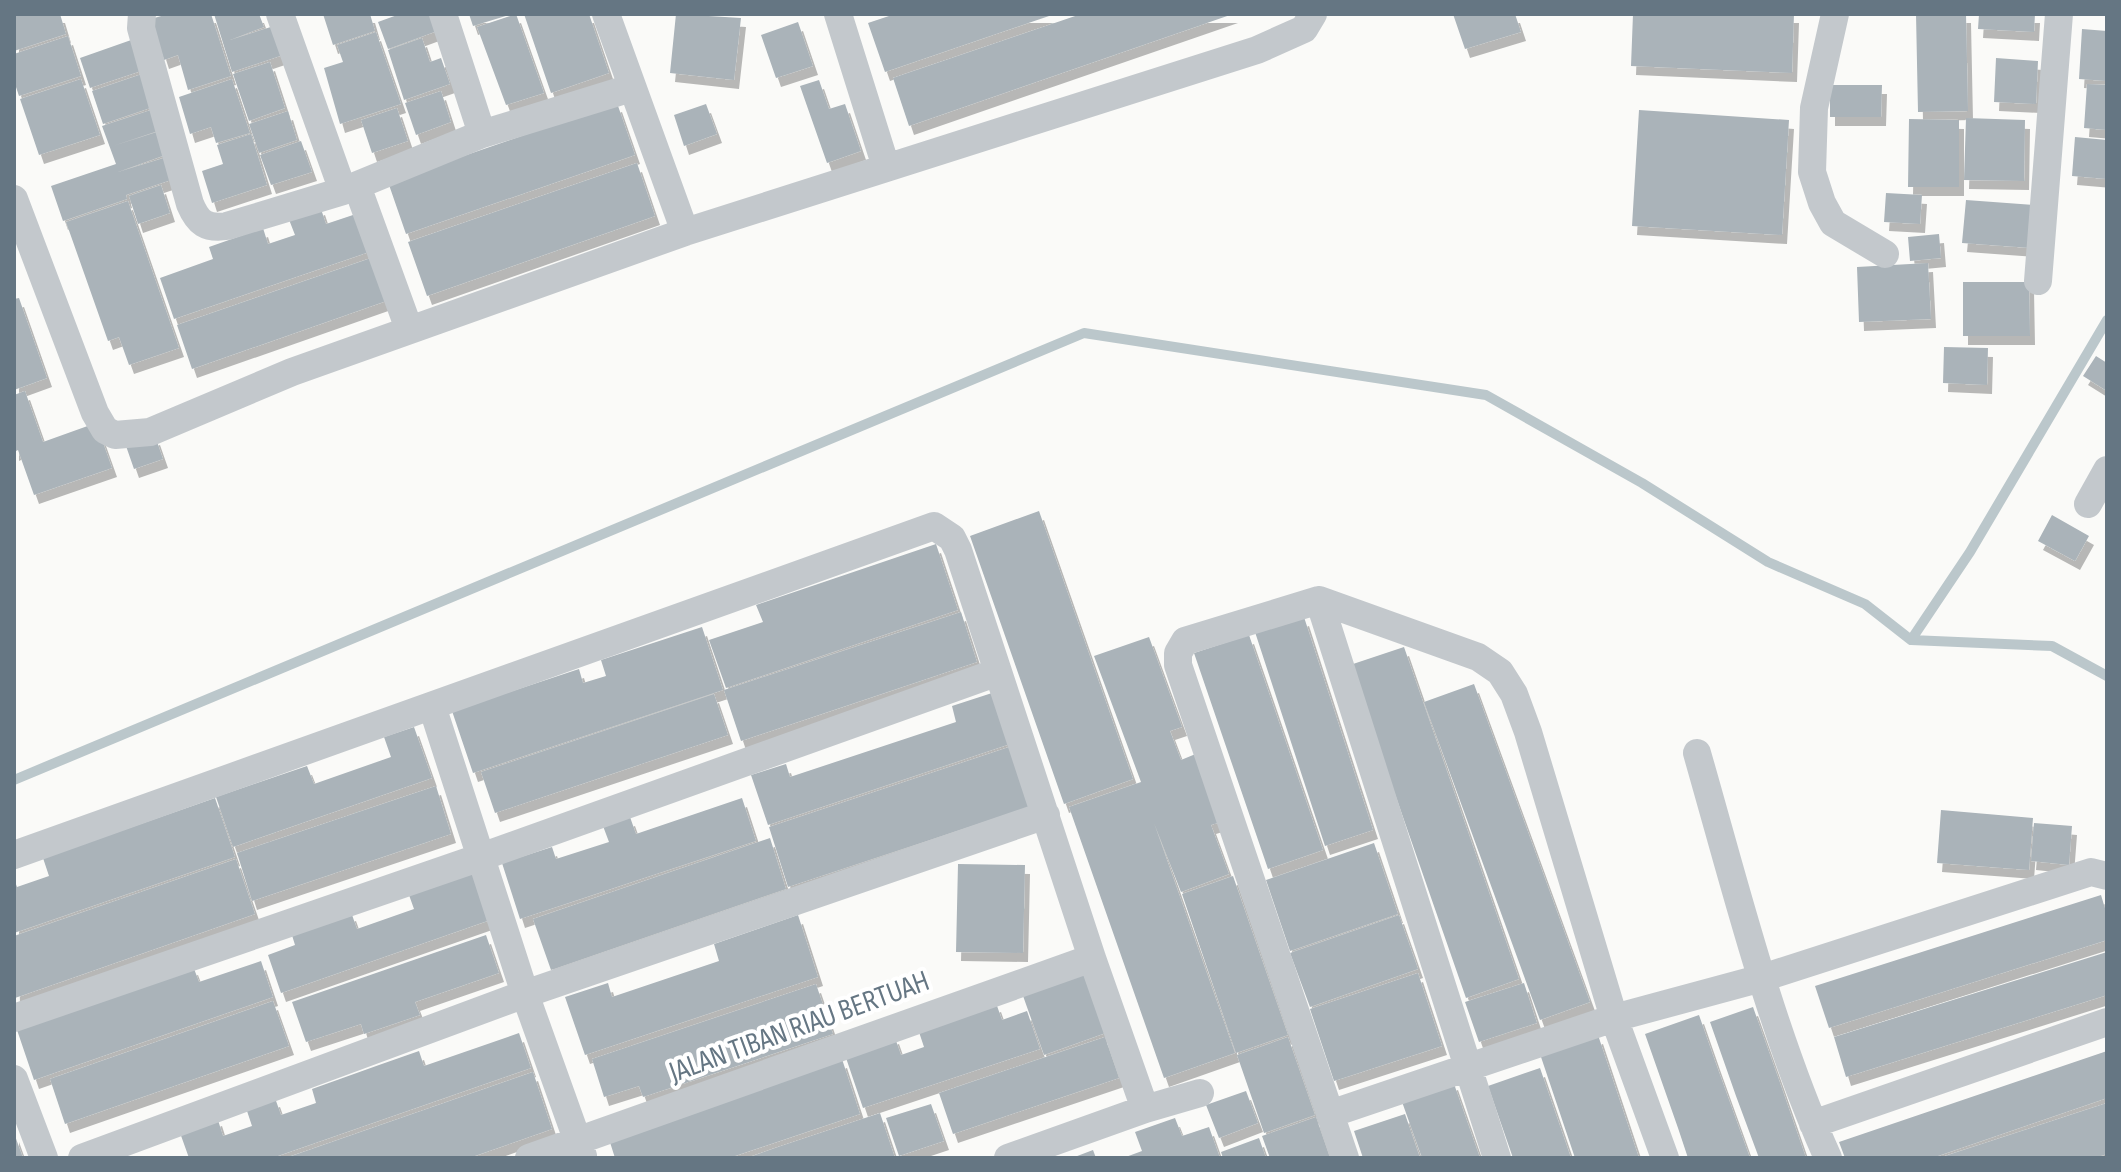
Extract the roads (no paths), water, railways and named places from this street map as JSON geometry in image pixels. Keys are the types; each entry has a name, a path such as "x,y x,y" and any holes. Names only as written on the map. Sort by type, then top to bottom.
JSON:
{"street":[{"path":"142,14 141,28 196,220 211,228 227,226 350,188 482,134 631,88"},
{"path":"280,14 409,329"},
{"path":"443,14 482,134"},
{"path":"14,199 95,413 105,430 115,435 150,432 292,372 685,232 1257,50 1304,29 1313,14"},
{"path":"1835,14 1814,108 1812,172 1822,203 1833,223 1885,254"},
{"path":"2038,281 2059,14"},
{"path":"610,15 631,88 685,232"},
{"path":"841,15 886,167"},
{"path":"2088,504 2107,470"},
{"path":"14,855 934,526 952,538 958,550 1145,1109"},
{"path":"1319,600 1497,1158"},
{"path":"1345,1158 1178,665 1178,653 1185,641 1319,600 1478,657 1500,672 1514,694 1614,1018 1665,1158"},
{"path":"14,1018 481,857 998,672"},
{"path":"432,706 525,994 581,1150"},
{"path":"1697,753 1762,978 1828,1158"},
{"path":"82,1158 525,994 1046,815"},
{"path":"1330,1114 1614,1018 1762,978 2091,872 2107,876"},
{"name":"JALAN TIBAN RIAU BERTUAH","path":"529,1158 581,1150 1092,958"},
{"path":"1813,1124 2107,1022"},
{"path":"14,1079 44,1158"},
{"path":"1008,1158 1145,1109 1200,1093"}],"waterway":[{"path":"1911,640 1970,552 2107,320"},
{"path":"14,780 1084,333 1486,395 1642,483 1768,562 1865,604 1911,640 2052,646 2107,676"}]}
